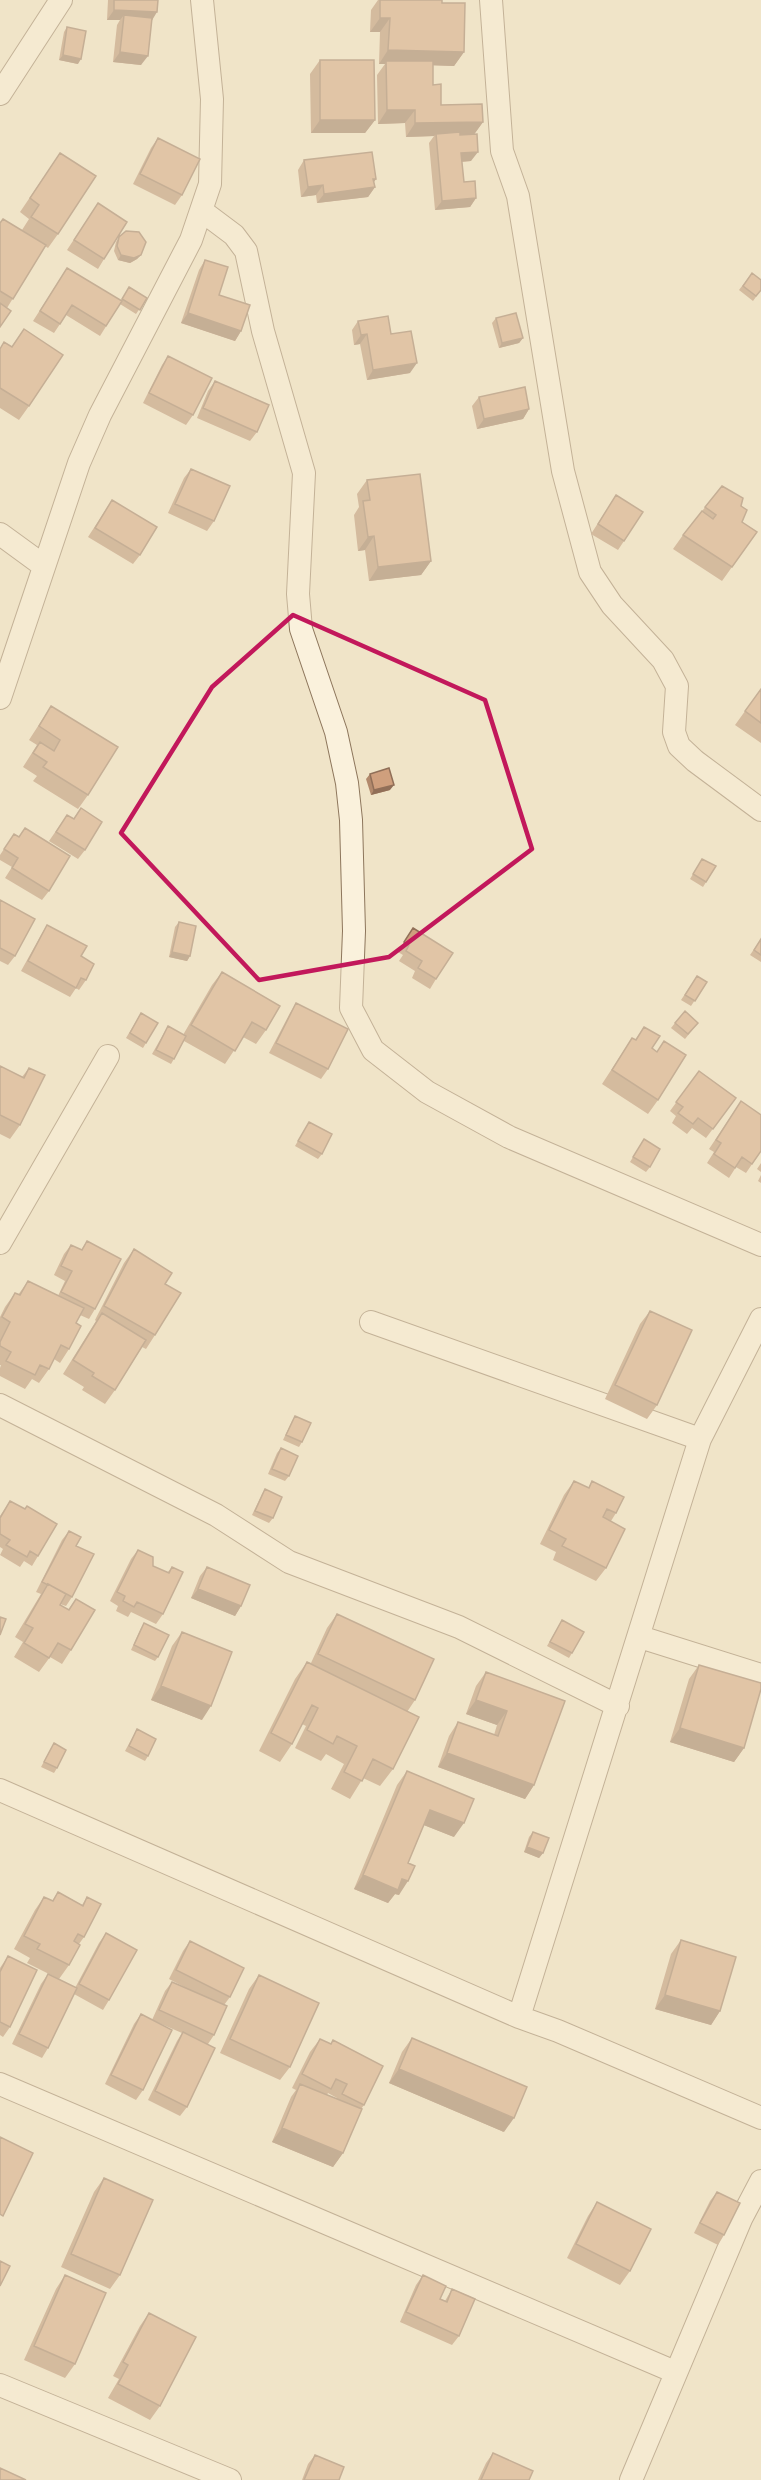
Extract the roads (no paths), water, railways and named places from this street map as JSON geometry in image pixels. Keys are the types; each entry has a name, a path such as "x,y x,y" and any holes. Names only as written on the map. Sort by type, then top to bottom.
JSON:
{"street":[{"path":"0,94 61,0"},
{"path":"0,698 85,447 158,307 202,211 210,184 212,99 202,0"},
{"path":"491,0 502,151 518,196 563,471 590,572 612,605 663,660 677,686 674,732 679,746 695,761 761,810"},
{"path":"202,211 234,235 246,251 263,331 304,473 298,594 300,628 336,732 347,783 351,820 354,931 351,1008 373,1050 427,1092 509,1137 761,1245"},
{"path":"0,534 44,566"},
{"path":"0,1243 108,1056"},
{"path":"519,2017 640,1637 700,1439 761,1319"},
{"path":"371,1322 700,1439"},
{"path":"0,1405 216,1515 289,1562 459,1627 618,1706"},
{"path":"640,1637 761,1675"},
{"path":"0,1790 519,2017 558,2031 761,2118"},
{"path":"0,2084 675,2372"},
{"path":"631,2480 741,2218 761,2181"},
{"path":"0,2385 230,2480"}]}
